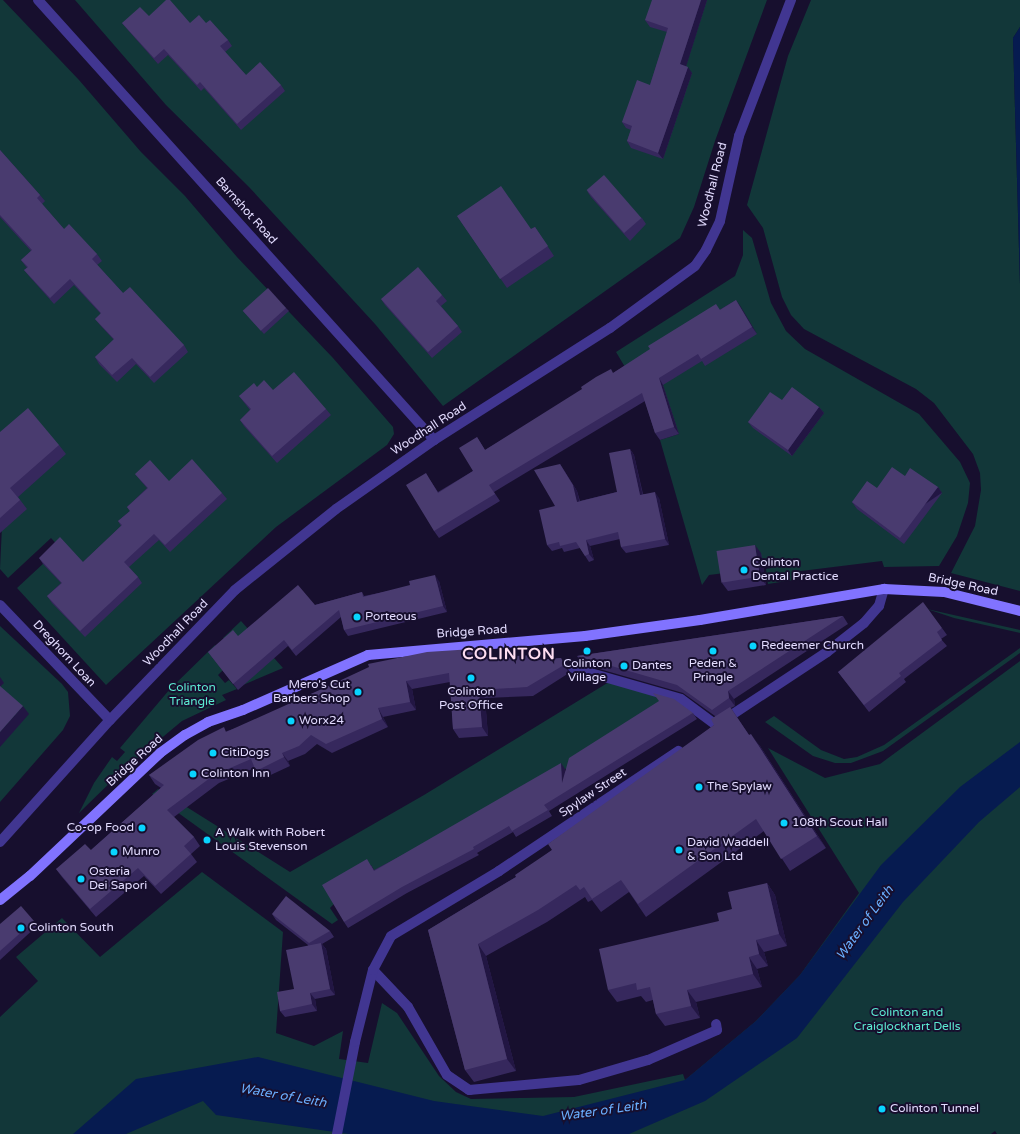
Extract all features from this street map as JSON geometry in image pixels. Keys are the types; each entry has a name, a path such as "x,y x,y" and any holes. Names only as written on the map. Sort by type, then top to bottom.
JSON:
{"main road":[{"name":"Bridge Road","path":"0,900 30,876 160,753 184,735 208,722 243,710 368,655 585,636 700,620 884,589 930,590 1020,611"}],"street":[{"name":"Barnshot Road","path":"38,0 434,440"},
{"name":"Woodhall Road","path":"0,842 110,720 235,590 336,509 434,440 598,336 695,266 706,250 720,220 739,136 791,0"},
{"path":"573,668 681,699 713,728 827,652 864,623 879,606 884,589"},
{"name":"Dreghorn Loan","path":"0,605 110,720"},
{"name":"Spylaw Street","path":"337,1134 354,1042 373,970 391,936 499,871 684,747"},
{"path":"373,970 408,1007 447,1075 469,1090 579,1080 648,1060 717,1030 716,1024"}],"green space":[{"path":"0,0 3,0 79,80 141,152 185,196 237,257 333,358 393,427 394,434 387,445 276,527 106,685 17,588 60,548 51,538 8,578 0,569 4,483 0,434"},
{"path":"75,0 767,0 715,141 694,207 680,238 443,406 375,324 249,187 166,105"},
{"path":"811,0 1020,0 1020,27 1013,38 1020,284 1020,591 951,573 975,526 981,490 980,473 973,454 934,403 916,389 804,329 791,315 782,297 763,228 747,205 788,56"},
{"path":"743,230 752,238 771,303 786,331 805,349 919,414 960,462 970,483 968,503 957,536 939,566 884,567 882,561 793,572 793,580 768,584 766,569 771,568 770,559 762,560 760,553 725,573 709,575 702,585 660,440 679,434 650,409 616,352 735,276 743,255"},
{"path":"927,609 1020,630 1020,633 954,618"},
{"path":"241,621 283,668 243,685 264,666 223,638"},
{"path":"0,626 62,684 68,692 70,716 63,730 0,802"},
{"name":"Colinton Triangle","path":"215,645 220,651 223,670 218,675 225,683 229,680 237,689 222,695 226,700 182,721 122,771 79,813 94,783 112,757 117,761 125,752 120,748 170,689"},
{"path":"1020,648 1020,653 883,751 851,763 835,763 813,756 765,722 774,716 821,750 844,759 857,757 884,745"},
{"name":"Colinton and Craiglockhart Dells","path":"1020,661 1020,1134 997,1134 995,1131 991,1134 0,1134 0,1017 38,981 16,957 62,918 100,957 202,872 283,932 276,1033 314,1046 343,1031 339,1059 368,1063 382,1003 397,1013 439,1076 456,1092 471,1099 574,1097 683,1074 685,1080 756,1021 800,975 859,893 768,748 825,778 880,764"},
{"path":"609,682 668,697 612,740 546,781 378,877 371,865 330,908 338,920 332,924 152,794 158,789 290,872 424,795"}],"water":[{"path":"1020,27 1020,284 1013,38"},
{"name":"Water of Leith","path":"1020,742 1020,787 979,822 903,902 797,1038 705,1101 629,1134 349,1134 216,1115 203,1101 126,1134 73,1134 136,1079 258,1057 434,1101 543,1116 685,1080 756,1021 800,975 881,865 960,787"}],"building":[{"path":"166,0 170,0 190,23 199,15 206,23 210,20 228,40 220,46 246,75 260,62 281,85 237,124 200,82 197,85 164,49 154,58 122,23 140,7 149,16"},
{"path":"652,0 701,0 680,64 688,67 658,153 627,141 632,126 622,122 637,80 650,85 668,28 645,20"},
{"path":"0,150 40,195 37,198 64,229 69,224 97,254 92,259 123,293 130,287 184,345 150,377 132,358 112,375 95,357 114,339 95,319 101,313 70,279 50,298 24,270 28,267 21,260 32,250 0,215"},
{"path":"604,175 641,218 624,233 587,190"},
{"path":"501,186 531,229 535,227 548,246 500,279 457,216"},
{"path":"418,267 442,295 436,301 458,326 428,352 381,299"},
{"path":"268,288 286,308 261,331 243,311"},
{"path":"736,300 752,327 701,359 698,354 659,378 674,427 655,433 642,393 489,485 495,494 434,531 406,485 426,473 438,493 473,471 459,448 477,437 485,450 582,389 581,387 596,377 611,369 613,373 650,349 648,346 716,304 720,310"},
{"path":"294,372 326,409 272,456 240,420 251,409 239,396 254,383 257,387 264,380 273,390"},
{"path":"792,387 819,407 788,450 748,422 770,392 782,400"},
{"path":"28,408 59,445 10,488 20,500 0,518 0,432"},
{"path":"630,449 640,495 655,492 665,539 621,547 618,532 586,540 589,554 585,556 576,542 560,546 559,542 547,545 539,510 555,506 534,470 560,464 573,485 577,502 617,492 609,453"},
{"path":"192,459 222,493 165,545 154,534 124,562 138,577 80,631 47,596 62,583 39,558 60,537 83,562 122,525 118,521 130,511 127,507 148,488 135,474 150,460 169,481"},
{"path":"892,467 905,476 910,468 938,487 900,538 852,502 867,481 877,488"},
{"name":"Colinton Dental Practice","path":"755,545 760,577 721,583 716,551"},
{"path":"435,575 443,606 344,630 339,610 292,650 284,640 233,684 208,652 233,630 238,636 298,585 315,605 362,592 363,597 410,585 409,581"},
{"path":"923,602 942,628 937,632 942,640 899,673 901,676 864,705 838,672"},
{"path":"843,616 728,691 729,698 712,710 677,685 577,656"},
{"path":"488,648 489,658 536,655 536,660 561,658 564,665 527,687 479,690 482,727 453,729 449,673 406,681 410,702 378,708 382,719 326,744 311,735 299,746 282,753 284,757 256,771 251,759 214,775 167,810 194,837 184,846 191,854 155,886 138,868 90,909 56,869 85,844 91,850 164,785 149,775 198,740 224,727 226,732 369,667 368,664 427,652"},
{"path":"0,686 23,706 0,732"},
{"path":"653,693 674,699 693,713 544,805 548,810 512,831 509,826 473,847 474,849 402,887 344,922 322,885 367,859 374,871 561,763 562,783 569,758 659,701"},
{"path":"730,707 749,735 751,734 817,836 781,859 756,819 638,904 621,880 592,899 584,887 580,890 576,885 538,910 478,944 507,1059 465,1070 428,930 516,877 515,875 552,850 548,844 714,725 711,719"},
{"path":"767,883 779,934 756,940 759,954 749,957 753,974 687,990 691,1006 656,1014 650,987 637,990 636,983 608,990 599,949 719,921 717,913 732,909 728,892"},
{"path":"286,896 330,931 309,943 272,914"},
{"path":"21,906 34,921 0,951 0,924"},
{"path":"321,943 330,989 310,993 312,1004 280,1011 277,992 294,989 286,950"}],"place":[{"name":"Colinton Dental Practice","path":"744,570"},
{"name":"Porteous","path":"357,617"},
{"name":"Redeemer Church","path":"753,646"},
{"name":"Colinton Village","path":"587,651"},
{"name":"Peden & Pringle","path":"713,651"},
{"name":"Dantes","path":"624,666"},
{"name":"Colinton Post Office","path":"471,678"},
{"name":"Mero's Cut Barbers Shop","path":"358,692"},
{"name":"Worx24","path":"291,721"},
{"name":"CitiDogs","path":"213,753"},
{"name":"Colinton Inn","path":"193,774"},
{"name":"The Spylaw","path":"699,787"},
{"name":"108th Scout Hall","path":"784,823"},
{"name":"Co-op Food","path":"142,828"},
{"name":"A Walk with Robert Louis Stevenson","path":"207,840"},
{"name":"David Waddell & Son Ltd","path":"679,850"},
{"name":"Munro","path":"114,852"},
{"name":"Osteria Dei Sapori","path":"81,879"},
{"name":"Colinton South","path":"21,928"},
{"name":"Colinton Tunnel","path":"882,1109"}],"district":[{"name":"COLINTON","path":"509,654"}]}
